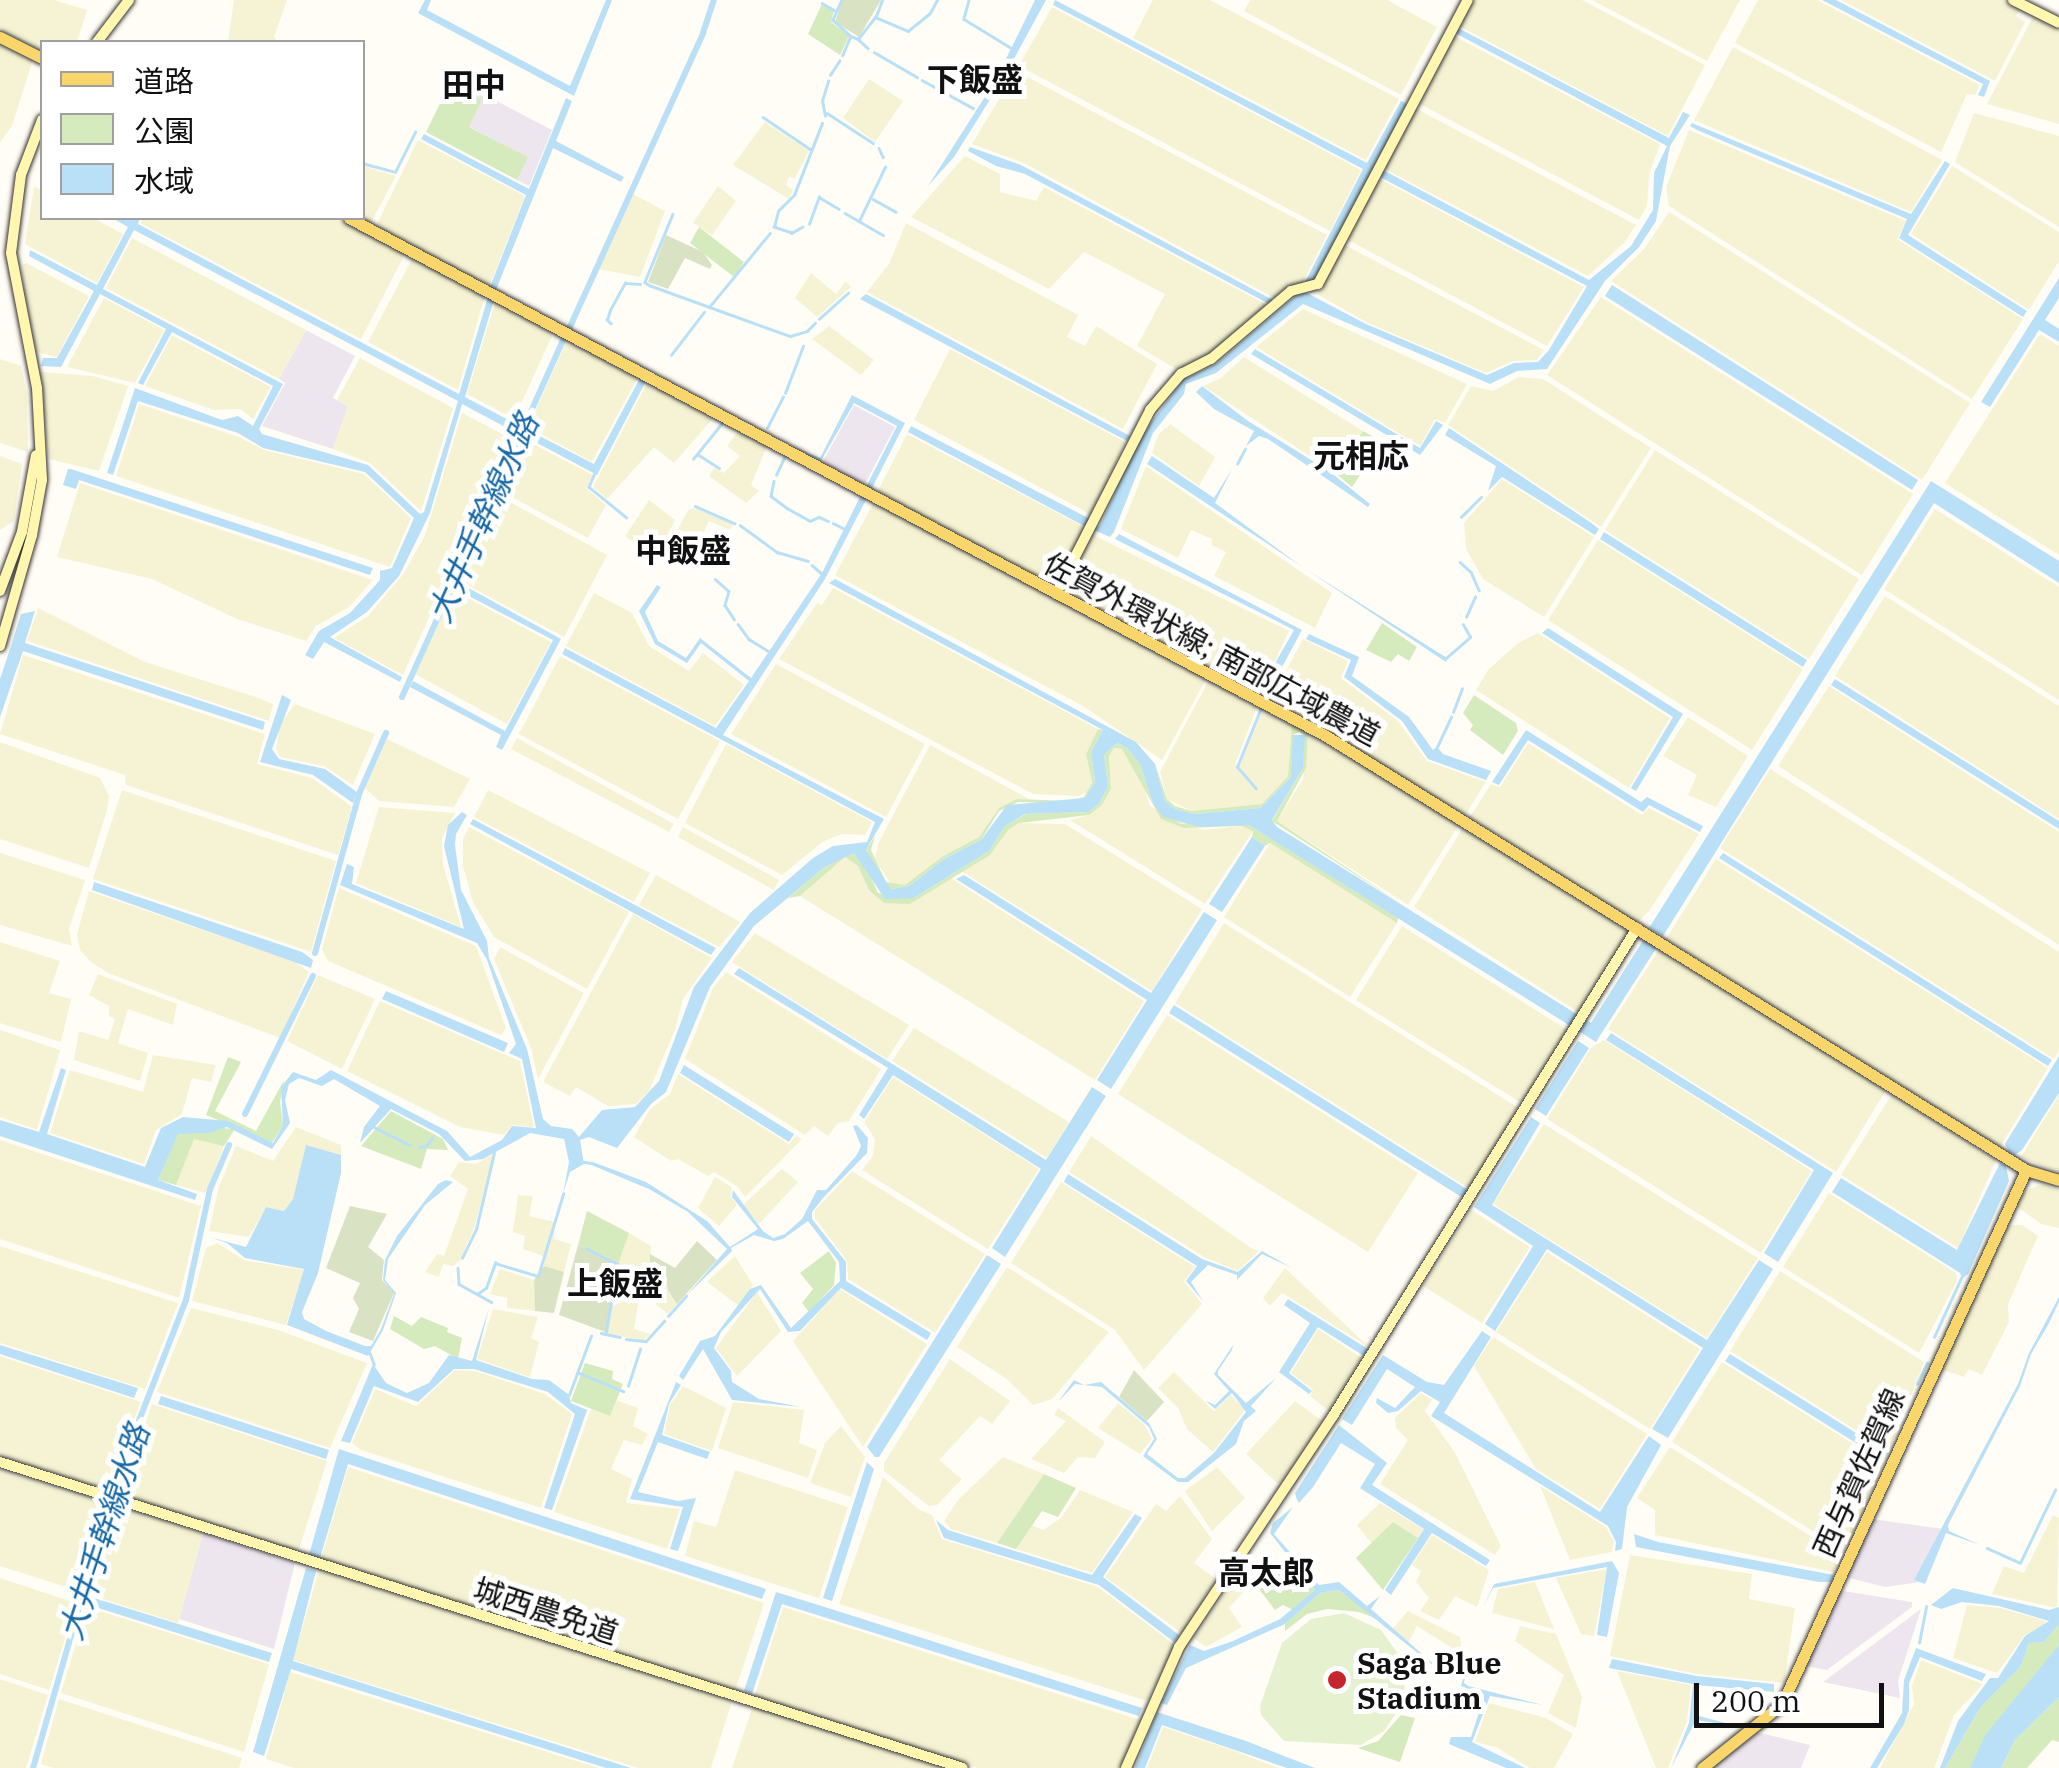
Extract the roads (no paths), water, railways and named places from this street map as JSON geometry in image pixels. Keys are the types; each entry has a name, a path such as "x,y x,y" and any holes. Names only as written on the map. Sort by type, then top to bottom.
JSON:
{"main road":[{"path":"0,37 40,57"},
{"name":"佐賀外環状線; 南部広域農道","path":"353,220 1360,755 2026,1170 2059,1180"},
{"name":"西与賀佐賀線","path":"1702,1768 1782,1704 2026,1170"}],"street":[{"path":"98,40 129,0"},
{"path":"1056,594 1150,410 1181,374 1211,359 1291,291 1318,284 1468,0"},
{"path":"2014,0 2059,23"},
{"path":"0,646 38,508 37,388 5,253 21,175 40,125"},
{"path":"0,591 25,520 40,434"},
{"path":"1126,1768 1179,1647 1318,1440 1637,928"},
{"name":"城西農免道","path":"0,1462 963,1768"}],"water":[{"path":"425,0 431,0 427,10 570,86 606,0 612,0 574,96 418,13"},
{"path":"1035,0 1046,0 1003,79 954,157 928,186 995,81"},
{"path":"1055,0 1367,163 1401,101 1407,104 1314,282 1304,284 1363,169 1053,5"},
{"path":"1822,0 1836,0 1990,81 1984,97 1978,95 1983,84"},
{"path":"1458,28 1669,138 1683,112 1690,115 1670,146 1656,221 1639,247 1605,281 1547,369 1517,371 1490,384 1303,304 1216,373 1186,384 1184,394 1153,433 1114,532 1110,537 1094,530 1101,524 1138,440 1183,380 1217,363 1299,293 1307,293 1366,324 1487,375 1514,363 1538,362 1549,350 1587,286 1380,177 1383,170 1589,280 1631,246 1653,210 1654,173 1667,146 1455,33"},
{"path":"566,98 572,101 556,141 624,177 621,182 553,148 496,290 490,287 526,195 421,139 424,134 529,189"},
{"path":"1692,123 1911,214 1945,161 1950,164 1908,235 2027,311 2023,317 1899,238 1907,219 1697,130 1690,126"},
{"path":"970,147 1021,165 1275,301 1271,305 1025,174 996,166 968,151"},
{"path":"116,220 139,220 138,224 459,394 488,297 494,300 465,397 516,424 513,431 462,404 430,513 399,576 367,612 330,637 402,677 400,682 324,642 313,659 305,655 319,631 350,613 380,580 380,571 392,568 414,518 365,472 263,448 238,433 138,401 113,475 107,473 135,388 222,420 238,416 253,426 273,386 172,332 143,385 138,383 166,329 100,294 61,367 41,366 43,358 57,358 94,291 29,256 30,250 97,285 128,227","holes":["134,230 458,401 424,512 420,514 368,465 262,434 259,429 283,384 103,289"]},
{"path":"2059,278 2059,298 2045,320 2059,329 2059,342 2039,330 1990,407 1981,402"},
{"path":"1612,285 1918,480 1912,490 1605,296"},
{"path":"866,294 1130,436 1127,441 860,299"},
{"path":"1255,349 1420,448 1436,421 1443,425 1420,455 1251,354"},
{"path":"640,378 646,381 597,475 526,437 530,431 594,464"},
{"path":"1202,386 1248,421 1329,471 1370,504 1368,507 1268,439 1259,436 1246,446 1254,431 1214,409 1196,392"},
{"path":"852,395 905,423 871,490 866,487 897,426 854,403 821,461 792,446 820,458"},
{"path":"911,426 1090,519 1086,527 908,432"},
{"path":"1449,428 1590,522 1599,529 1595,535 1502,477 1488,491 1496,466 1445,435"},
{"path":"1152,456 1214,498 1232,469 1215,503 1304,568 1147,464"},
{"path":"68,469 373,568 370,575 79,480 76,489 63,485"},
{"path":"1931,481 2059,561 2059,583 1934,503 1663,936 1649,928"},
{"path":"861,495 867,498 825,579 723,735 884,819 866,850 891,889 909,886 944,859 981,840 1007,805 1085,798 1095,782 1091,752 1103,730 829,583 835,579 1136,742 1155,764 1165,801 1175,809 1194,814 1260,808 1291,777 1293,735 1305,735 1303,768 1272,820 1277,827 1591,1023 1644,939 1657,947 1596,1042 1249,825 1199,827 1163,817 1153,804 1140,764 1127,748 1117,743 1104,755 1108,786 1099,804 1088,812 1025,814 1005,826 989,851 914,898 885,899 854,853 825,867 754,926 710,987 666,1092 651,1104 617,1148 589,1137 580,1140 584,1164 570,1172 563,1194 569,1162 564,1139 530,1133 483,1159 465,1161 439,1134 391,1109 360,1143 364,1127 380,1106 334,1079 322,1086 299,1078 289,1084 285,1100 290,1123 272,1149 227,1127 209,1133 178,1134 158,1180 197,1194 195,1200 0,1136 0,1120 39,1132 61,1068 66,1070 47,1134 145,1167 161,1128 183,1117 228,1121 273,1143 283,1125 281,1087 293,1072 316,1080 331,1070 447,1131 470,1157 502,1140 512,1126 536,1128 522,1059 509,1053 516,1044 487,960 477,943 340,885 347,864 354,867 352,884 464,929 444,846 448,825 462,812 467,815 456,834 455,845 461,890 487,941 489,958 527,1049 543,1119 551,1126 572,1129 579,1137 602,1110 635,1107 659,1081 694,987 750,913 813,858 833,846 867,842 875,822 562,654 565,648 716,728 749,681 701,643 687,663 655,644 639,611 657,585 661,587 645,612 658,641 686,658 700,638 751,678 822,573"},
{"path":"1604,532 1807,660 1803,667 1600,539"},
{"path":"1119,534 1302,630 1268,693 1263,694 1265,681 1294,630 1115,539"},
{"path":"1305,569 1447,658 1446,662"},
{"path":"465,586 561,639 502,750 496,747 501,735 410,687 413,681 505,731 553,640 461,592"},
{"path":"35,611 25,643 265,722 263,730 23,651 0,717 0,679 21,614"},
{"path":"1548,628 1683,714 1636,791 1631,788 1673,717 1542,633"},
{"path":"1309,634 1359,657 1352,676 1409,717 1433,750 1437,747 1443,754 1491,771 1486,780 1428,759 1402,721 1344,677 1351,660 1306,639"},
{"path":"1835,679 2059,821 2059,829 1831,685"},
{"path":"282,695 291,700 272,749 279,759 325,769 357,792 353,803 313,775 260,762"},
{"path":"1526,730 1641,802 1647,797 1703,826 1700,832 1649,805 1643,812 1528,740 1499,785 1492,782"},
{"path":"473,819 716,948 711,955 470,824"},
{"path":"1252,837 1265,846 1222,912 1209,904"},
{"path":"1723,853 2052,1060 2048,1066 1719,858"},
{"path":"964,875 1151,993 1204,912 1217,920 1111,1089 1097,1080 1147,1000 956,879"},
{"path":"94,882 302,952 313,960 311,968 92,890"},
{"path":"739,968 1046,1160 1092,1087 1106,1096 1005,1257 992,1248 1041,1169 893,1075 864,1119 859,1115 888,1068 734,974"},
{"path":"386,991 508,1043 504,1052 382,999"},
{"path":"1174,1005 1468,1190 1463,1198 1169,1013"},
{"path":"1611,1033 1833,1173 1778,1262 1764,1253 1814,1170 1606,1040"},
{"path":"1578,1041 1589,1048 1546,1116 1535,1109"},
{"path":"2059,1056 2059,1093 2015,1155 2005,1144"},
{"path":"684,1065 794,1134 789,1142 680,1073"},
{"path":"1531,1117 1540,1123 1492,1205 1707,1340 1759,1260 1773,1269 1668,1438 1652,1429 1703,1348 1547,1249 1495,1331 1485,1324 1533,1246 1474,1207"},
{"path":"857,1125 868,1138 867,1153 824,1197 812,1212 812,1219 846,1262 846,1281 931,1333 927,1340 841,1288 800,1331 788,1332 760,1289 721,1332 714,1348 731,1371 732,1382 759,1399 801,1407 732,1400 703,1349 683,1380 679,1376 700,1341 715,1336 750,1289 761,1285 791,1328 840,1281 839,1262 808,1221 783,1239 774,1241 754,1235 731,1248 686,1296 727,1249 688,1212 649,1189 589,1164 593,1162 646,1182 707,1221 730,1247 758,1229 732,1197 733,1190 763,1231 773,1238 785,1234 802,1219 817,1190 826,1190 856,1156 861,1146 853,1126"},
{"path":"306,1145 341,1155 341,1173 318,1273 302,1312 304,1319 365,1346 371,1346 381,1329 394,1294 383,1280 385,1260 397,1236 438,1184 453,1182 425,1205 388,1259 385,1280 396,1293 383,1330 368,1356 287,1325 304,1269 245,1258 227,1243 209,1237 246,1247 266,1207 284,1211 293,1199"},
{"path":"2000,1163 2006,1166 2009,1181 1968,1274 1962,1279 1960,1273 1832,1192 1841,1178 1957,1250"},
{"path":"1068,1174 1202,1259 1238,1272 1262,1251 1292,1268 1262,1254 1237,1280 1237,1275 1208,1265 1191,1282 1203,1301 1186,1281 1197,1266 1064,1182"},
{"path":"987,1255 1001,1264 879,1457 875,1457 867,1447"},
{"path":"2059,1297 2020,1386 1948,1525 1949,1531 1980,1545 1946,1533 1925,1584 1914,1580 2018,1384 2029,1353"},
{"path":"1288,1299 1368,1349 1364,1356 1318,1327 1289,1373 1312,1391 1309,1394 1279,1372 1310,1323 1284,1305"},
{"path":"489,1308 476,1360 532,1379 549,1380 569,1395 571,1403 587,1410 552,1510 544,1508 575,1414 548,1392 474,1369 454,1369 418,1402 374,1386 350,1443 341,1441 373,1364 386,1383 407,1393 429,1383 449,1355 472,1361"},
{"path":"1482,1331 1491,1337 1444,1413 1600,1512 1649,1436 1661,1445 1627,1507 1622,1549 1615,1551 1616,1542 1608,1526 1431,1416 1440,1402 1421,1391 1398,1411 1388,1413 1376,1403 1377,1398 1395,1408 1415,1387 1387,1369 1352,1425 1342,1419 1383,1355 1427,1382 1444,1385"},
{"path":"0,1345 138,1388 134,1398 0,1354"},
{"path":"1233,1345 1218,1375 1246,1403 1276,1378 1251,1406 1256,1411 1244,1421 1236,1444 1188,1482 1178,1482 1143,1456 1154,1439 1149,1427 1102,1387 1084,1385 1101,1382 1149,1423 1157,1439 1147,1454 1178,1478 1185,1478 1214,1453 1246,1412 1232,1393 1215,1409 1206,1401 1215,1405 1229,1391 1214,1374"},
{"path":"1730,1354 1888,1453 1883,1460 1725,1361"},
{"path":"676,1382 681,1385 669,1404 662,1435 710,1452 707,1459 658,1442 638,1492 678,1501 696,1498 678,1551 670,1549 683,1507 630,1499"},
{"path":"161,1396 329,1450 326,1459 158,1404"},
{"path":"1339,1425 1387,1463 1372,1485 1490,1560 1486,1566 1432,1533 1391,1595 1385,1590 1424,1529 1360,1488 1375,1464 1341,1443 1299,1503 1295,1493"},
{"path":"339,1449 766,1589 762,1599 348,1464 320,1558 309,1555"},
{"path":"867,1462 874,1469 832,1601 823,1598"},
{"path":"1293,1507 1274,1534 1319,1585 1339,1582 1367,1606 1380,1596 1371,1609 1455,1683 1339,1590 1320,1593 1285,1624 1186,1668 1167,1705 1161,1703 1190,1645 1204,1651 1233,1641 1280,1619 1315,1590 1270,1533 1273,1523"},
{"path":"1135,1514 1142,1518 1103,1577 1179,1635 1174,1642 1099,1585 944,1538 936,1520 948,1530 1092,1575"},
{"path":"1634,1534 1658,1542 1834,1575 1831,1582 1819,1582 1636,1547"},
{"path":"1612,1561 1619,1573 1607,1637 1597,1635 1607,1567 1493,1588 1483,1607 1494,1584"},
{"path":"306,1568 316,1571 293,1661 631,1768 606,1768 291,1669 264,1756 253,1752"},
{"path":"1953,1588 2049,1610 2059,1607 2059,1624 2044,1642 2029,1643 2021,1666 1980,1708 1945,1768 1940,1768 1958,1721 1990,1678 1998,1678 2025,1636 2049,1621 1999,1606 1962,1602 1941,1609 1931,1605"},
{"path":"776,1592 1142,1708 1139,1716 782,1604 752,1694 744,1691"},
{"path":"91,1597 272,1653 269,1662 89,1605"},
{"path":"2059,1645 2059,1697 2015,1740 2001,1768 1970,1768 1986,1734"},
{"path":"1916,1648 1986,1674 1982,1681 1920,1657 1909,1683 1909,1710 1904,1724 1877,1768 1870,1768 1902,1713 1904,1680"},
{"path":"1470,1654 1464,1683 1468,1686 1543,1705 1490,1696 1472,1742 1525,1768 1506,1768 1449,1744 1451,1737 1471,1737 1482,1703 1480,1695 1461,1686"},
{"path":"1612,1659 1697,1676 1774,1684 1774,1692 1696,1685 1695,1711 1699,1716 1741,1727 1696,1720 1671,1768 1689,1723 1693,1684 1609,1668"},
{"path":"1157,1712 1315,1768 1287,1768 1162,1725 1145,1768 1135,1768"}],"waterway":[{"name":"大井手幹線水路","path":"569,329 703,33 714,0"},
{"path":"842,0 833,20 851,36 843,55"},
{"path":"876,16 882,0"},
{"path":"851,36 858,39 875,17 908,31 930,13 937,0"},
{"path":"969,0 964,19 1013,49"},
{"path":"822,3 834,10"},
{"path":"859,40 868,48"},
{"path":"874,52 917,77"},
{"path":"830,75 839,61"},
{"path":"922,80 973,108"},
{"path":"825,116 822,101 828,81"},
{"path":"827,113 873,143"},
{"path":"763,117 810,149"},
{"path":"803,227 792,233 774,227 778,211 794,195 822,123"},
{"path":"365,164 395,172 415,132"},
{"path":"879,148 883,157"},
{"path":"859,221 885,167"},
{"path":"809,224 819,197 839,209"},
{"path":"873,199 896,212"},
{"path":"845,213 883,235"},
{"path":"673,214 645,282 790,336 807,331 815,323"},
{"path":"710,306 770,233"},
{"path":"611,324 607,320 610,310 625,283 640,284"},
{"path":"819,319 848,293"},
{"path":"671,355 704,312"},
{"name":"大井手幹線水路","path":"402,697 564,339"},
{"path":"785,393 803,346"},
{"path":"767,428 783,397"},
{"path":"693,459 722,423"},
{"path":"1237,464 1245,449"},
{"path":"699,455 719,468"},
{"path":"776,475 784,458"},
{"path":"595,473 589,487 626,517"},
{"path":"774,481 771,496 787,508 810,521 819,517 828,521"},
{"path":"1461,517 1481,497"},
{"path":"695,506 734,523"},
{"path":"833,523 845,529"},
{"path":"740,525 777,552 808,561"},
{"path":"1460,562 1471,572 1479,590"},
{"path":"812,565 822,574"},
{"path":"715,579 729,591 725,605 734,619"},
{"path":"1466,617 1475,597"},
{"path":"738,624 749,639 770,652"},
{"path":"1445,659 1470,637 1463,625"},
{"path":"1453,712 1462,689"},
{"path":"1256,789 1237,767 1261,708"},
{"path":"1437,747 1451,717"},
{"name":"大井手幹線水路","path":"315,953 359,794 386,733"},
{"name":"大井手幹線水路","path":"245,1114 313,976"},
{"path":"374,1127 410,1145"},
{"path":"419,1147 426,1146 432,1138"},
{"name":"大井手幹線水路","path":"33,1768 115,1482 186,1300 210,1189 229,1145"},
{"path":"462,1258 476,1229 494,1153"},
{"path":"584,1162 591,1163"},
{"path":"477,1294 486,1288 495,1263 538,1276 563,1194"},
{"path":"586,1248 618,1264 606,1334"},
{"path":"458,1268 459,1284 491,1302"},
{"path":"1934,1337 1961,1278"},
{"path":"668,1316 686,1296"},
{"path":"626,1339 646,1341 664,1321"},
{"path":"601,1333 620,1337"},
{"path":"569,1395 591,1336"},
{"path":"628,1386 640,1349"},
{"path":"370,1353 374,1364"},
{"path":"1917,1384 1927,1363"},
{"path":"579,1373 623,1391"},
{"path":"1987,1548 2020,1563 2055,1490"},
{"path":"1919,1643 1926,1607"}],"place":[{"name":"Saga Blue Stadium","path":"1337,1680"}],"district":[{"name":"下飯盛","path":"975,79"},
{"name":"田中","path":"474,84"},
{"name":"元相応","path":"1361,455"},
{"name":"中飯盛","path":"683,550"},
{"name":"上飯盛","path":"615,1283"},
{"name":"高太郎","path":"1266,1572"}]}
